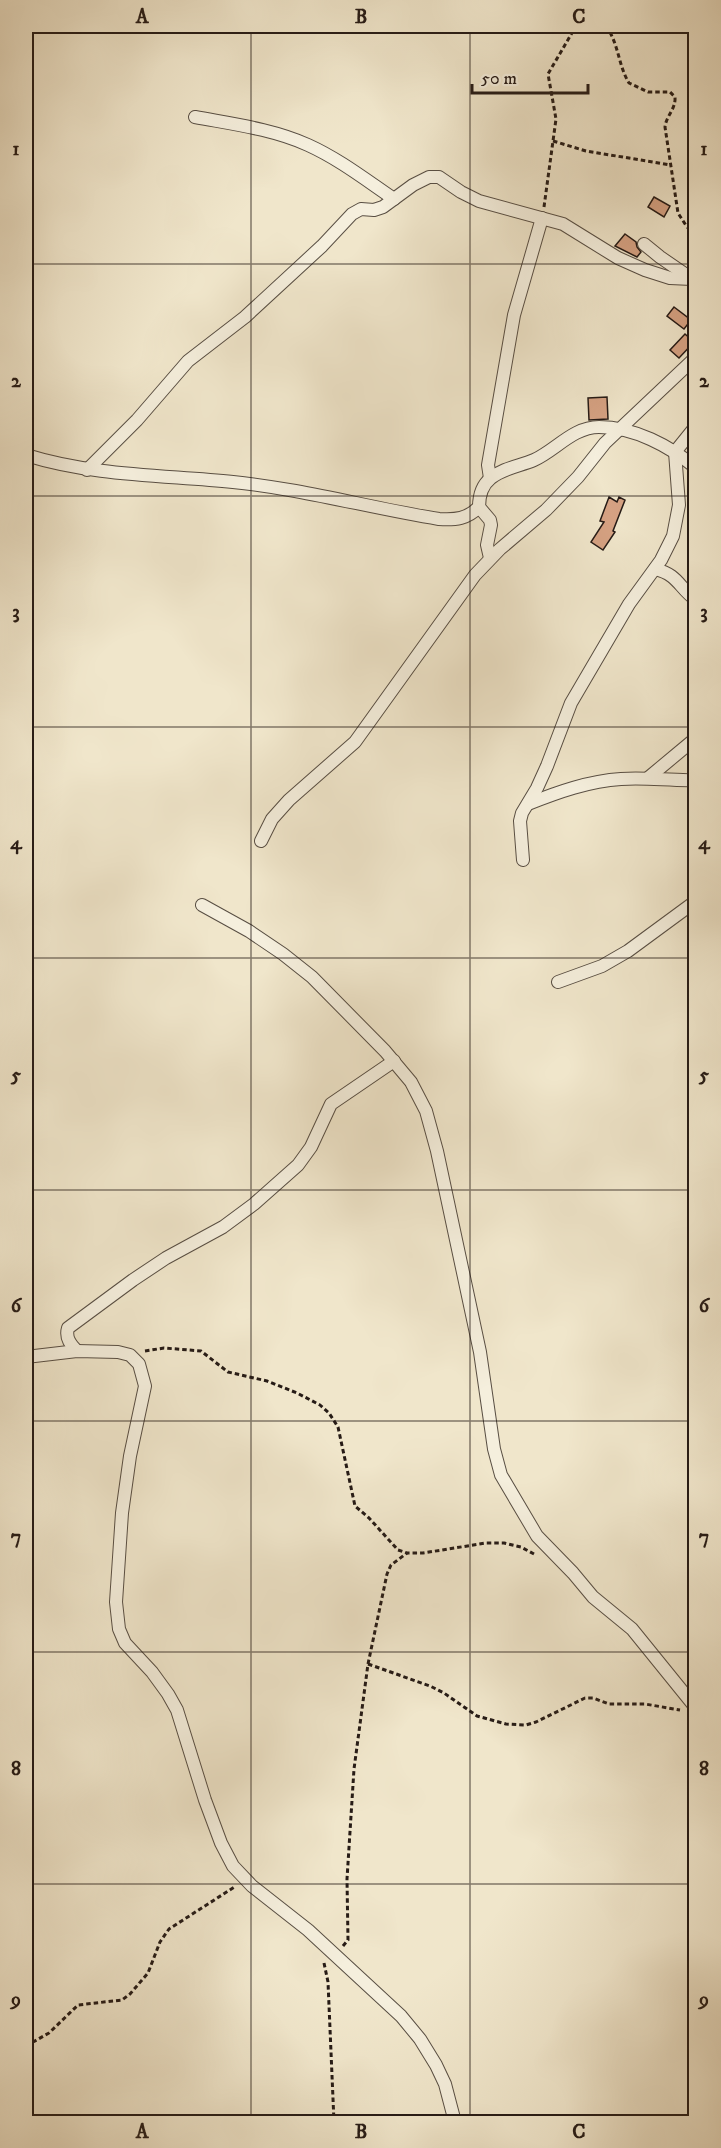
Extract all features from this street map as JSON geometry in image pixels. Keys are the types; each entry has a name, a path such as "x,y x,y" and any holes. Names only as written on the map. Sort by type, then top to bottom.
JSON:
{"street":[{"path":"195,117 263,131 307,145 355,172 394,199"},
{"path":"87,470 137,420 188,361 245,317 322,246 352,214 361,209 379,209 421,180 436,177 479,201 563,224 618,258 645,270 670,278 694,281"},
{"path":"490,478 488,465 514,315 542,218"},
{"path":"644,244 694,281"},
{"path":"261,841 272,819 289,800 355,742 410,668 449,610 490,558 546,510 619,429 696,357"},
{"path":"524,860 520,821 547,766 571,703 629,604 668,549 678,520 675,452 696,426"},
{"path":"26,455 87,470 232,482 455,520 465,518 479,507 481,493 490,478 535,459 561,441 598,427 619,429 646,438 675,452 696,468"},
{"path":"479,507 490,520 487,545 490,558"},
{"path":"655,569 672,575 696,600"},
{"path":"648,778 696,738"},
{"path":"528,804 598,781 648,778 696,780"},
{"path":"558,982 602,966 628,951 696,901"},
{"path":"202,905 249,931 298,965 337,1001 394,1061 417,1093 426,1111 438,1151 480,1352 494,1449 501,1475 537,1536 593,1597 632,1629 690,1709"},
{"path":"77,1352 68,1339 66,1333 68,1328 166,1258 223,1227 271,1190 298,1165 311,1147 332,1104 394,1061"},
{"path":"26,1357 77,1352 118,1352 130,1355 139,1364 145,1386 130,1456 122,1513 116,1602 119,1629 125,1643 152,1672 177,1710 192,1763 221,1843 233,1866 245,1880 287,1911 336,1954 401,2016 420,2039 445,2084 455,2122"}],"path":[{"path":"542,218 556,111 548,74 576,26"},
{"path":"606,26 616,43 628,83 648,92 670,92 675,97 674,108 666,121 678,213 687,227 696,234"},
{"path":"553,141 586,151 671,165"},
{"path":"130,1355 164,1348 201,1351 228,1372 267,1381 320,1405 329,1413 338,1428 355,1506 398,1550 406,1553 438,1551 486,1543 504,1543 521,1546 539,1557"},
{"path":"336,1954 348,1940 347,1880 351,1799 368,1664 387,1575 391,1565 406,1553"},
{"path":"368,1664 430,1686 477,1716 506,1724 526,1725 536,1722 585,1698 593,1698 609,1704 645,1704 690,1709"},
{"path":"26,2046 49,2033 78,2005 122,2000 130,1994 148,1973 160,1942 169,1929 245,1880"},
{"path":"322,1955 328,1982 334,2122"}],"building":[{"path":"654,197 670,206 664,217 648,207"},
{"path":"625,234 636,242 641,252 637,257 615,246"},
{"path":"674,307 691,320 684,329 667,316"},
{"path":"685,334 694,342 679,358 670,350"},
{"path":"607,397 608,419 589,420 588,398"},
{"path":"609,497 617,502 619,497 625,500 613,531 615,532 603,550 591,542 604,522 600,521"}]}
